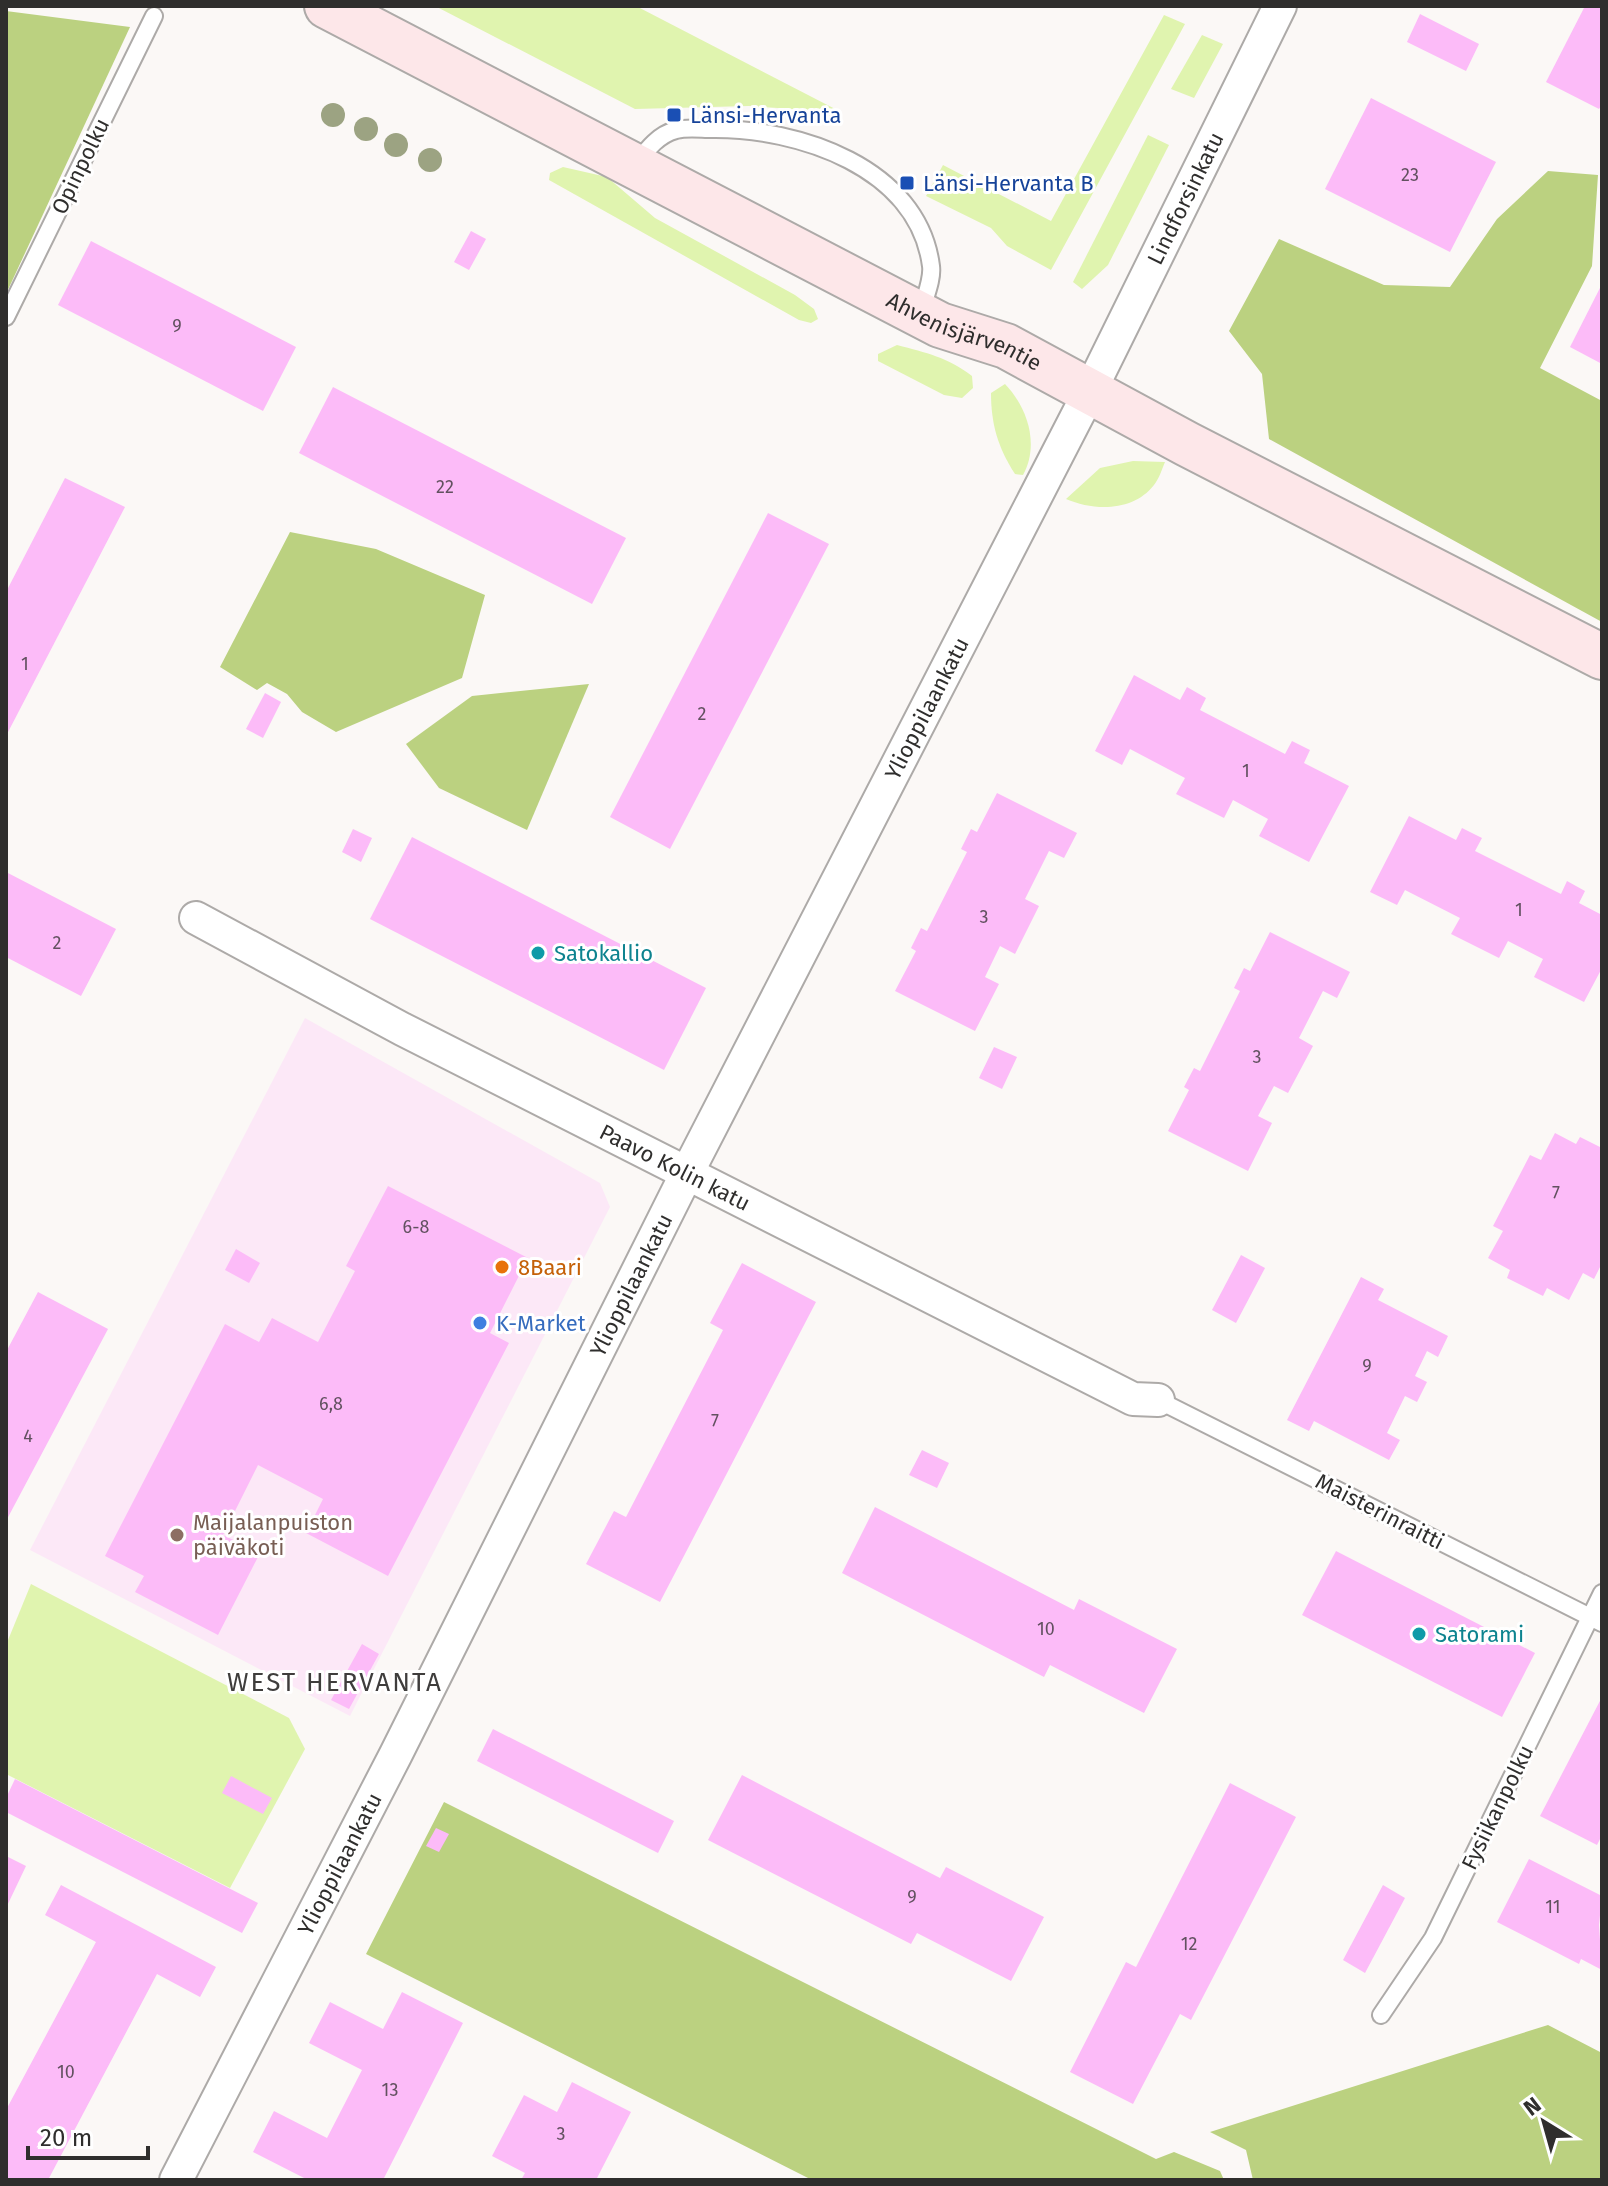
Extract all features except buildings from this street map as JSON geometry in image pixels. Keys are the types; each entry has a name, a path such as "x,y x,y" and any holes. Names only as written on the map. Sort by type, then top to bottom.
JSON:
{"main road":[{"name":"Ahvenisjärventie","path":"327,6 921,315 1006,346 1602,657"}],"street":[{"name":"Lindforsinkatu","path":"1090,391 1280,6"},
{"name":"Ylioppilaankatu","path":"176,2180 396,1754 687,1173 1090,391"},
{"name":"Paavo Kolin katu","path":"196,918 402,1029 1133,1399 1158,1400"}],"lane":[{"name":"Opinpolku","path":"6,317 154,16"},
{"path":"635,165 654,142 677,130 731,129 790,137 848,159 882,181 899,199 924,239 932,269 921,315"},
{"name":"Maisterinraitti","path":"1158,1400 1596,1619"},
{"name":"Fysiikanpolku","path":"1381,2015 1433,1938 1596,1619 1602,1593"}],"shaded area":[{"path":"305,1018 600,1183 610,1207 350,1716 30,1550"}],"green space":[{"path":"435,6 636,6 841,112 830,118 793,109 749,106 635,109"},
{"path":"6,11 130,27 6,294"},
{"path":"1164,15 1185,24 1051,270 1007,246 991,228 926,196 943,165 1051,221"},
{"path":"1202,35 1223,44 1194,98 1171,89"},
{"path":"1148,135 1169,145 1108,265 1082,289 1073,282"},
{"path":"563,167 607,177 655,218 795,295 814,309 818,319 811,323 799,320 549,180 550,173"},
{"path":"1548,171 1598,175 1592,266 1540,368 1602,401 1602,622 1269,439 1262,374 1229,331 1279,239 1384,285 1450,287 1497,219"},
{"path":"897,345 954,364 972,376 973,388 962,398 944,395 878,361 878,354"},
{"path":"1005,384 1013,393 1029,426 1030,451 1023,475 1015,474 1009,464 992,415 991,393"},
{"path":"1133,461 1165,462 1154,485 1135,500 1113,507 1101,507 1066,499 1100,468"},
{"path":"290,532 376,549 485,595 462,678 336,732 302,712 287,694 267,683 257,690 220,667"},
{"path":"589,684 527,830 439,788 406,744 472,696"},
{"path":"31,1584 289,1718 305,1749 230,1888 6,1774 6,1645"},
{"path":"444,1802 1156,2159 1174,2152 1220,2171 1224,2180 812,2180 366,1954"},
{"path":"1548,2025 1602,2053 1602,2180 1253,2180 1246,2150 1210,2132"}],"place":[{"name":"Länsi-Hervanta","path":"674,115"},
{"name":"Länsi-Hervanta B","path":"907,183"},
{"name":"Satokallio","path":"538,953"},
{"name":"8Baari","path":"502,1267"},
{"name":"K-Market","path":"480,1323"},
{"name":"Maijalanpuiston päiväkoti","path":"177,1535"},
{"name":"Satorami","path":"1419,1634"}],"district":[{"name":"WEST HERVANTA","path":"335,1682"}]}
